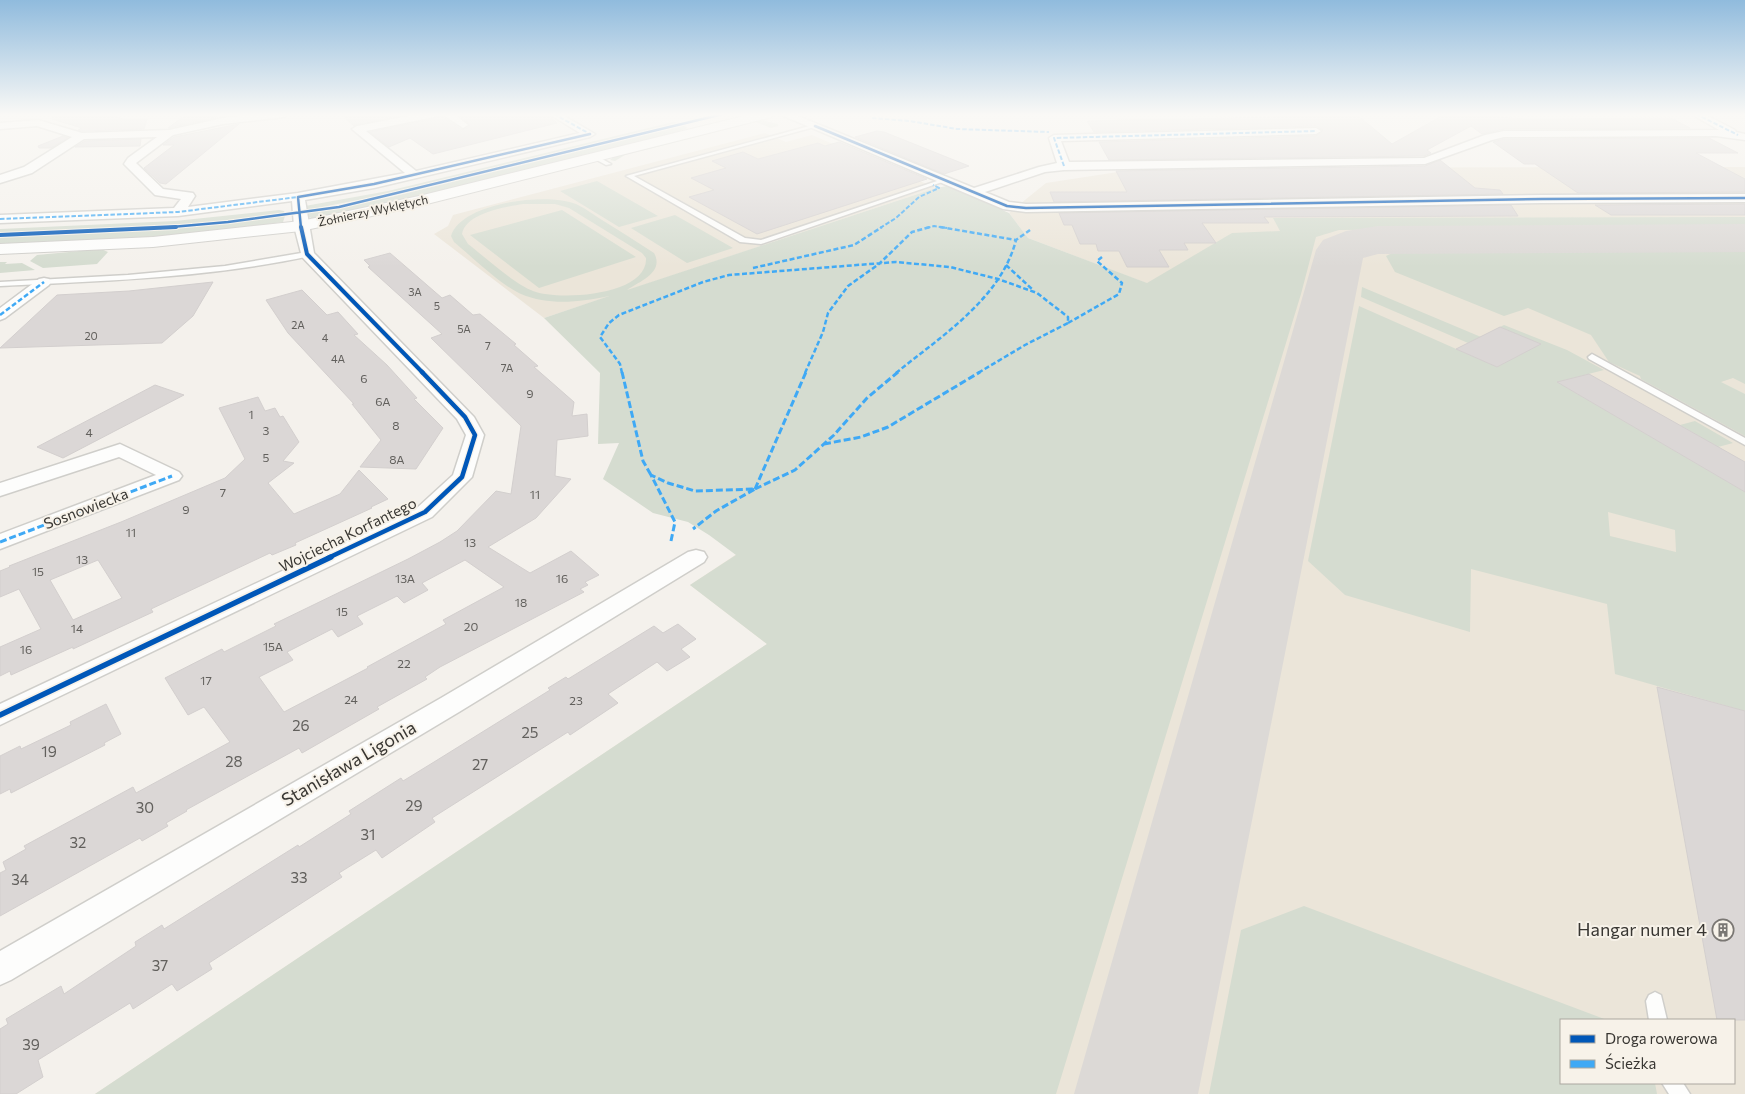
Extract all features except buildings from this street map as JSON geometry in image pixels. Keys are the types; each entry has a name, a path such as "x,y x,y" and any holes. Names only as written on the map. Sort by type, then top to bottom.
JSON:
{"street":[{"path":"0,179 28,170 36,165"},
{"path":"131,165 159,192 189,196 178,212"},
{"path":"402,165 414,175"},
{"path":"0,219 178,212 335,192 457,165"},
{"name":"Żołnierzy Wyklętych","path":"0,249 153,242 301,226 583,165"},
{"path":"909,165 1007,206 1026,208 1542,199 1745,198"},
{"path":"974,192 1043,169 1064,166 1132,165"},
{"path":"298,197 301,226 307,254"},
{"name":"Wojciecha Korfantego","path":"0,715 425,512 462,477 475,435 465,417 307,254"},
{"path":"0,315 44,282"},
{"name":"Sosnowiecka","path":"0,490 120,450 172,476 0,542"},
{"name":"Stanisława Ligonia","path":"0,969 450,705 696,557"}],"lane":[{"path":"671,165 629,176 732,235 752,242 772,239 945,180"},
{"path":"0,284 128,278 225,268 307,254"},
{"path":"1592,357 1745,442"},
{"path":"1654,1001 1658,1019"},
{"path":"1672,1084 1681,1094"}],"shaded area":[{"path":"495,165 507,165 384,195 307,210 305,206 388,191"},
{"path":"520,165 551,165 424,197 315,219 308,217 307,213 391,197"},
{"path":"643,165 882,165 936,188 544,318 434,234 448,226 453,215"},
{"path":"1745,167 1745,1094 95,1094 767,644 690,585 1146,283 1028,238 1009,213 1046,183 1144,168"},
{"path":"597,181 658,216 619,227 560,191"},
{"path":"947,186 1009,213 1028,238 1147,283 1232,233 1280,231 1273,218 1745,217 1745,227 1339,230 1316,237 1301,294 1056,1094 95,1094 767,644 690,585 736,555 688,522 653,513 603,479 619,443 598,444 600,373 544,318 609,296 565,302 532,298 521,294 496,278 454,242 451,236 458,224 471,215 507,203 546,199 576,204 654,253 656,266 653,271 649,276 627,290","holes":["523,204 555,204 569,208 642,253 646,258 643,271 633,281 600,293 580,295 545,294 525,288 468,244 462,234 465,227 471,221 487,212"]},
{"path":"562,210 636,257 539,288 470,235"},
{"path":"284,211 285,214 163,227 0,234 0,229 175,221"},
{"path":"675,215 733,248 687,263 631,228"},
{"path":"285,216 283,222 171,237 0,245 0,236 168,229"},
{"path":"101,249 108,252 97,264 43,268 30,261 37,255"},
{"path":"1745,249 1745,384 1733,378 1721,382 1745,394 1745,436 1641,379 1640,376 1609,362 1591,335 1528,308 1504,316 1395,272 1386,256 1399,250"},
{"path":"0,262 7,262 5,264 22,263 35,270 0,273"},
{"path":"1362,287 1481,337 1468,343 1361,297"},
{"path":"1359,306 1497,367 1540,344 1500,327 1504,325 1567,350 1604,370 1557,382 1745,492 1745,711 1615,674 1607,604 1471,569 1470,632 1345,595 1308,561","holes":["1608,512 1675,530 1676,552 1610,536"]},
{"path":"1695,421 1733,443 1718,447 1680,425"},
{"path":"1304,906 1604,1019 1560,1019 1560,1084 1655,1084 1657,1094 1209,1094 1241,930"}],"taxiway":[{"path":"1136,1094 1340,250 1363,241 1378,240 1745,238"}],"marked path":[{"path":"753,268 854,245 896,218 919,197 939,188 933,185"},
{"path":"0,219 178,212 298,197"},
{"path":"755,489 823,332 828,313 848,286 879,264 912,232 934,226 1016,240"},
{"path":"755,489 795,470 834,435 867,398 971,311 994,285 1012,256 1016,240 1030,230"},
{"path":"1068,323 1119,294 1122,283 1097,261 1102,257"},
{"path":"651,475 643,461 620,364 600,337 609,323 619,315 703,282 729,275 896,262 950,267 998,279 1037,293 1068,317 1068,323 1025,345 888,427 861,437 824,444"},
{"path":"1006,265 1033,290"},
{"path":"0,315 44,282"},
{"path":"671,541 675,522 651,475 668,483 695,491 755,489 716,511 693,529"},
{"path":"0,542 172,476"}],"cycle path":[{"path":"0,715 425,512 462,477 475,435 465,417 307,254 301,226 298,197 374,184 456,165"},
{"path":"0,235 166,228 228,222 339,207 512,165"},
{"path":"909,165 1007,206 1026,208 1542,199 1745,198"}],"place":[{"name":"Hangar numer 4","path":"1723,930"}]}
